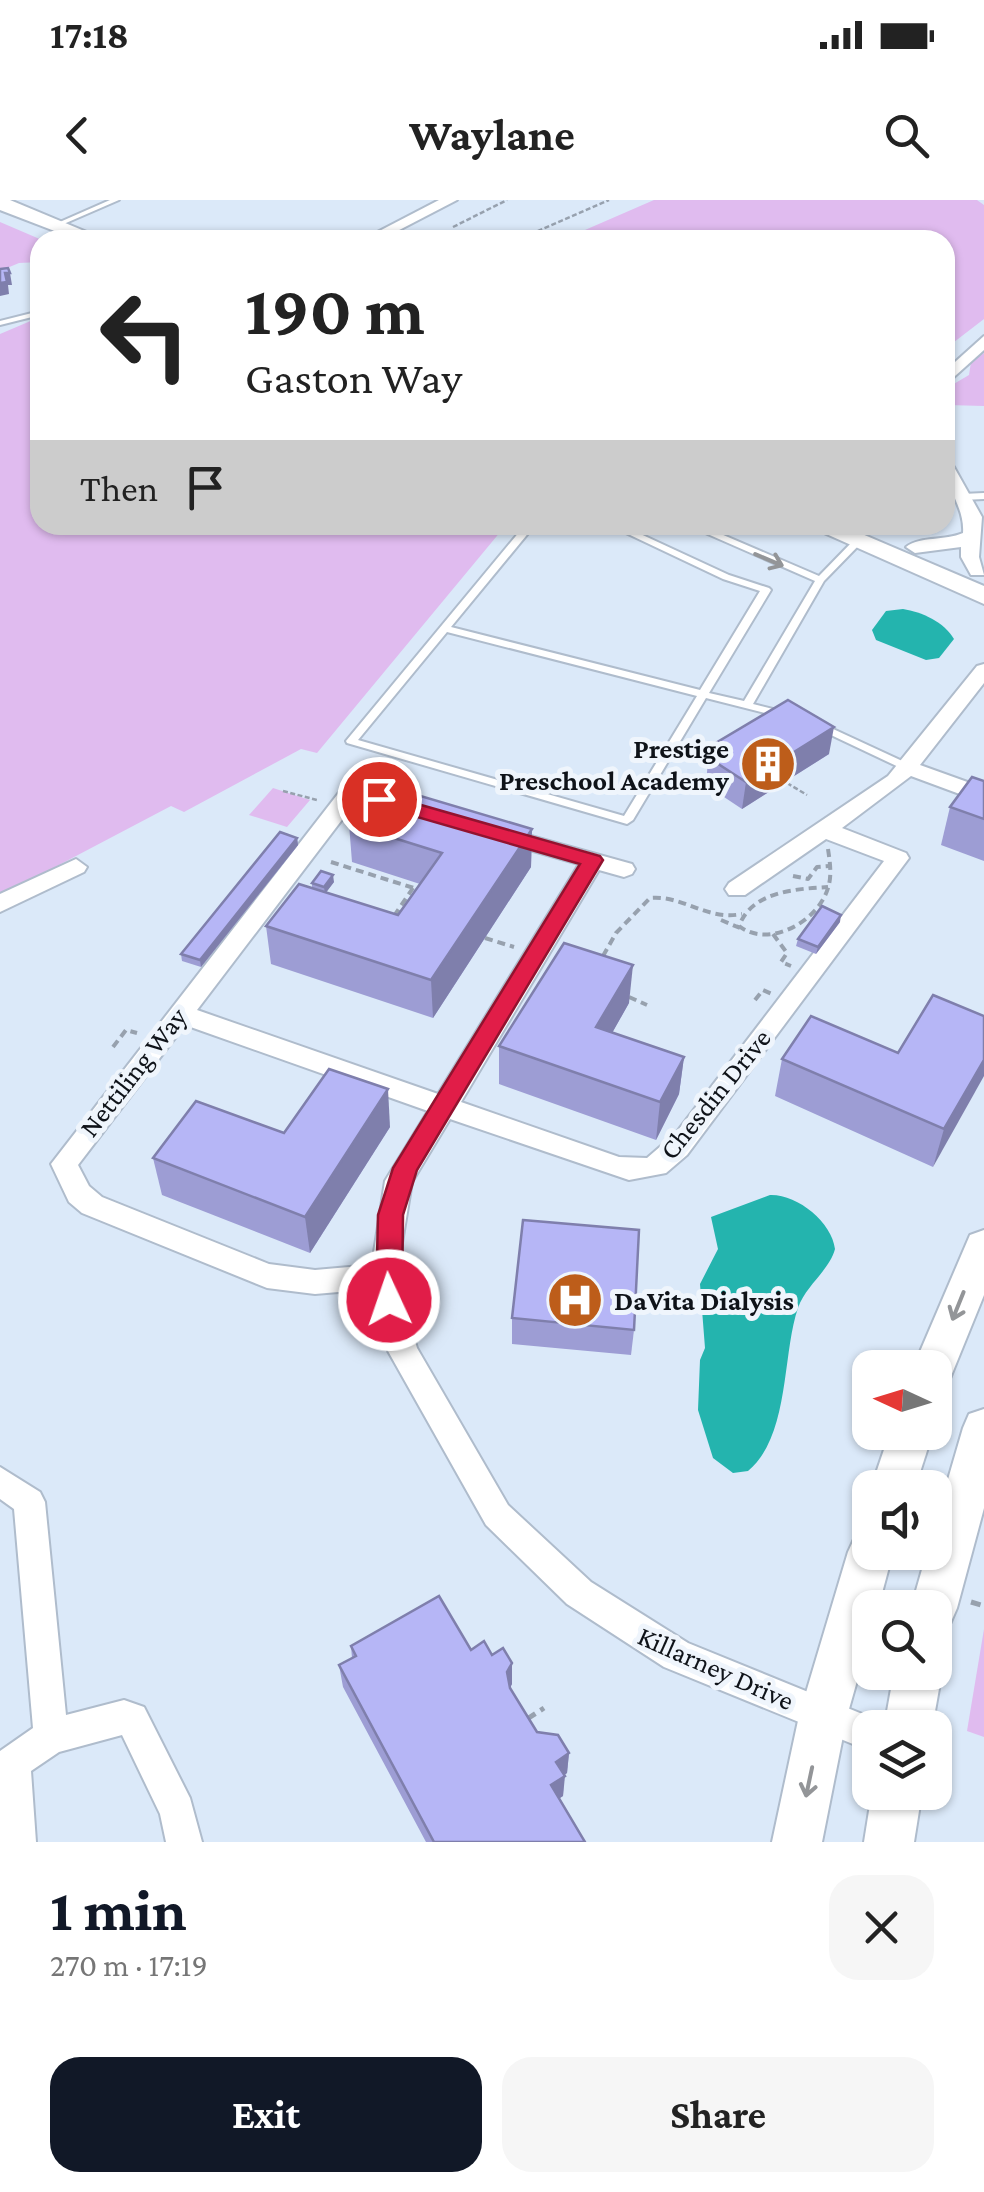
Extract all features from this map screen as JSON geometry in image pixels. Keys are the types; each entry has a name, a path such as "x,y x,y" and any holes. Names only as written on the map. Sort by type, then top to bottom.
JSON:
{"main road":[{"path":"0,203 70,230"},
{"path":"872,535 982,580"},
{"path":"875,535 915,547 982,580"},
{"path":"941,1350 984,1246"},
{"path":"939,1590 984,1428"},
{"path":"797,1842 823,1716 866,1570"},
{"path":"889,1842 893,1810"}],"street":[{"path":"404,230 450,200"},
{"path":"405,230 470,200"},
{"path":"955,370 984,341"},
{"path":"955,492 976,523 970,557 982,580"},
{"path":"915,547 952,544 974,536"},
{"path":"737,889 826,839 909,768 984,670"},
{"path":"909,768 984,796"},
{"name":"Nettiling Way","path":"387,1276 315,1282 267,1276 101,1210 80,1194 64,1168 65,1160 352,792 433,815"},
{"path":"468,825 624,870"},
{"name":"Chesdin Drive","path":"178,1014 618,1167 644,1170 659,1165 685,1140 898,858 826,839"},
{"name":"Killarney Drive","path":"593,860 399,1182 390,1215 387,1276 403,1351 497,1514 580,1593 627,1628 714,1672 852,1727"},
{"path":"0,904 76,867"},
{"path":"1,1483 29,1502 51,1738"},
{"path":"18,1842 7,1764 51,1738 124,1717 132,1719 176,1811 184,1842"}],"lane":[{"path":"82,200 97,206"},
{"path":"57,225 116,200"},
{"path":"0,322 30,314"},
{"path":"955,490 984,496"},
{"path":"522,535 351,741 628,820 766,590 637,535"},
{"path":"714,535 820,580"},
{"path":"747,705 820,580 862,535"},
{"path":"443,628 794,717"},
{"path":"809,721 909,768"}],"path":[{"path":"453,228 507,200"},
{"path":"540,230 609,200"},
{"path":"787,782 807,796"},
{"path":"284,791 317,800"},
{"path":"593,962 605,954 616,933 650,898 673,899 697,915 717,918 754,936 773,934 807,917 828,888 826,839"},
{"path":"331,862 426,892"},
{"path":"806,880 816,868 830,866"},
{"path":"789,873 806,880 809,888"},
{"path":"386,927 413,888"},
{"path":"717,918 742,914 770,897 828,888"},
{"path":"740,928 742,914"},
{"path":"773,934 787,954 781,962 795,970"},
{"path":"485,938 515,948"},
{"path":"615,990 647,1005"},
{"path":"755,1000 762,990 776,994"},
{"path":"114,1046 126,1030 146,1036"},
{"path":"520,1724 544,1708"}],"shaded area":[{"path":"654,200 977,200 984,205 984,319 955,341 955,230 585,230"},
{"path":"0,222 30,235 30,262 0,271"},
{"path":"30,321 30,535 498,535 317,753 301,749 184,812 171,806 0,896 0,334"},
{"path":"984,353 984,406 955,405 955,383 969,375 971,362"},
{"path":"903,609 932,619 950,633 954,639 939,658 926,660 876,640 872,630 886,611"},
{"path":"273,788 310,800 287,827 249,815"},
{"path":"770,1195 791,1199 812,1212 827,1229 835,1249 798,1308 771,1437 762,1456 748,1471 733,1473 713,1458 698,1410 700,1360 705,1348 700,1284 718,1249 711,1217"},
{"path":"984,1629 984,1737 967,1731"}],"building":[{"path":"8,268 7,282 0,283 0,269"},
{"path":"788,700 834,727 746,782 709,758 709,747"},
{"path":"972,777 984,781 984,819 950,807"},
{"path":"380,784 532,829 431,980 266,926 299,884 398,915 442,853 349,824"},
{"path":"280,832 297,838 200,960 181,954"},
{"path":"321,871 333,875 324,887 312,883"},
{"path":"822,906 841,915 818,947 798,939"},
{"path":"564,943 633,965 596,1027 684,1057 660,1102 499,1046"},
{"path":"933,995 984,1016 984,1060 944,1129 782,1059 811,1016 898,1053"},
{"path":"329,1069 388,1089 305,1217 153,1158 196,1101 284,1133"},
{"name":"DaVita Dialysis","path":"523,1220 639,1230 634,1330 512,1318"},
{"path":"439,1596 471,1650 484,1641 492,1655 503,1648 512,1663 507,1672 510,1688 537,1732 558,1735 569,1753 556,1762 565,1776 551,1785 585,1842 434,1842 339,1665 356,1656 351,1646"}],"place":[{"name":"Prestige Preschool Academy","path":"768,764"},
{"name":"DaVita Dialysis","path":"575,1300"}],"route":[{"path":"379,799 593,860 405,1168 390,1215 386,1255 389,1300"}]}
